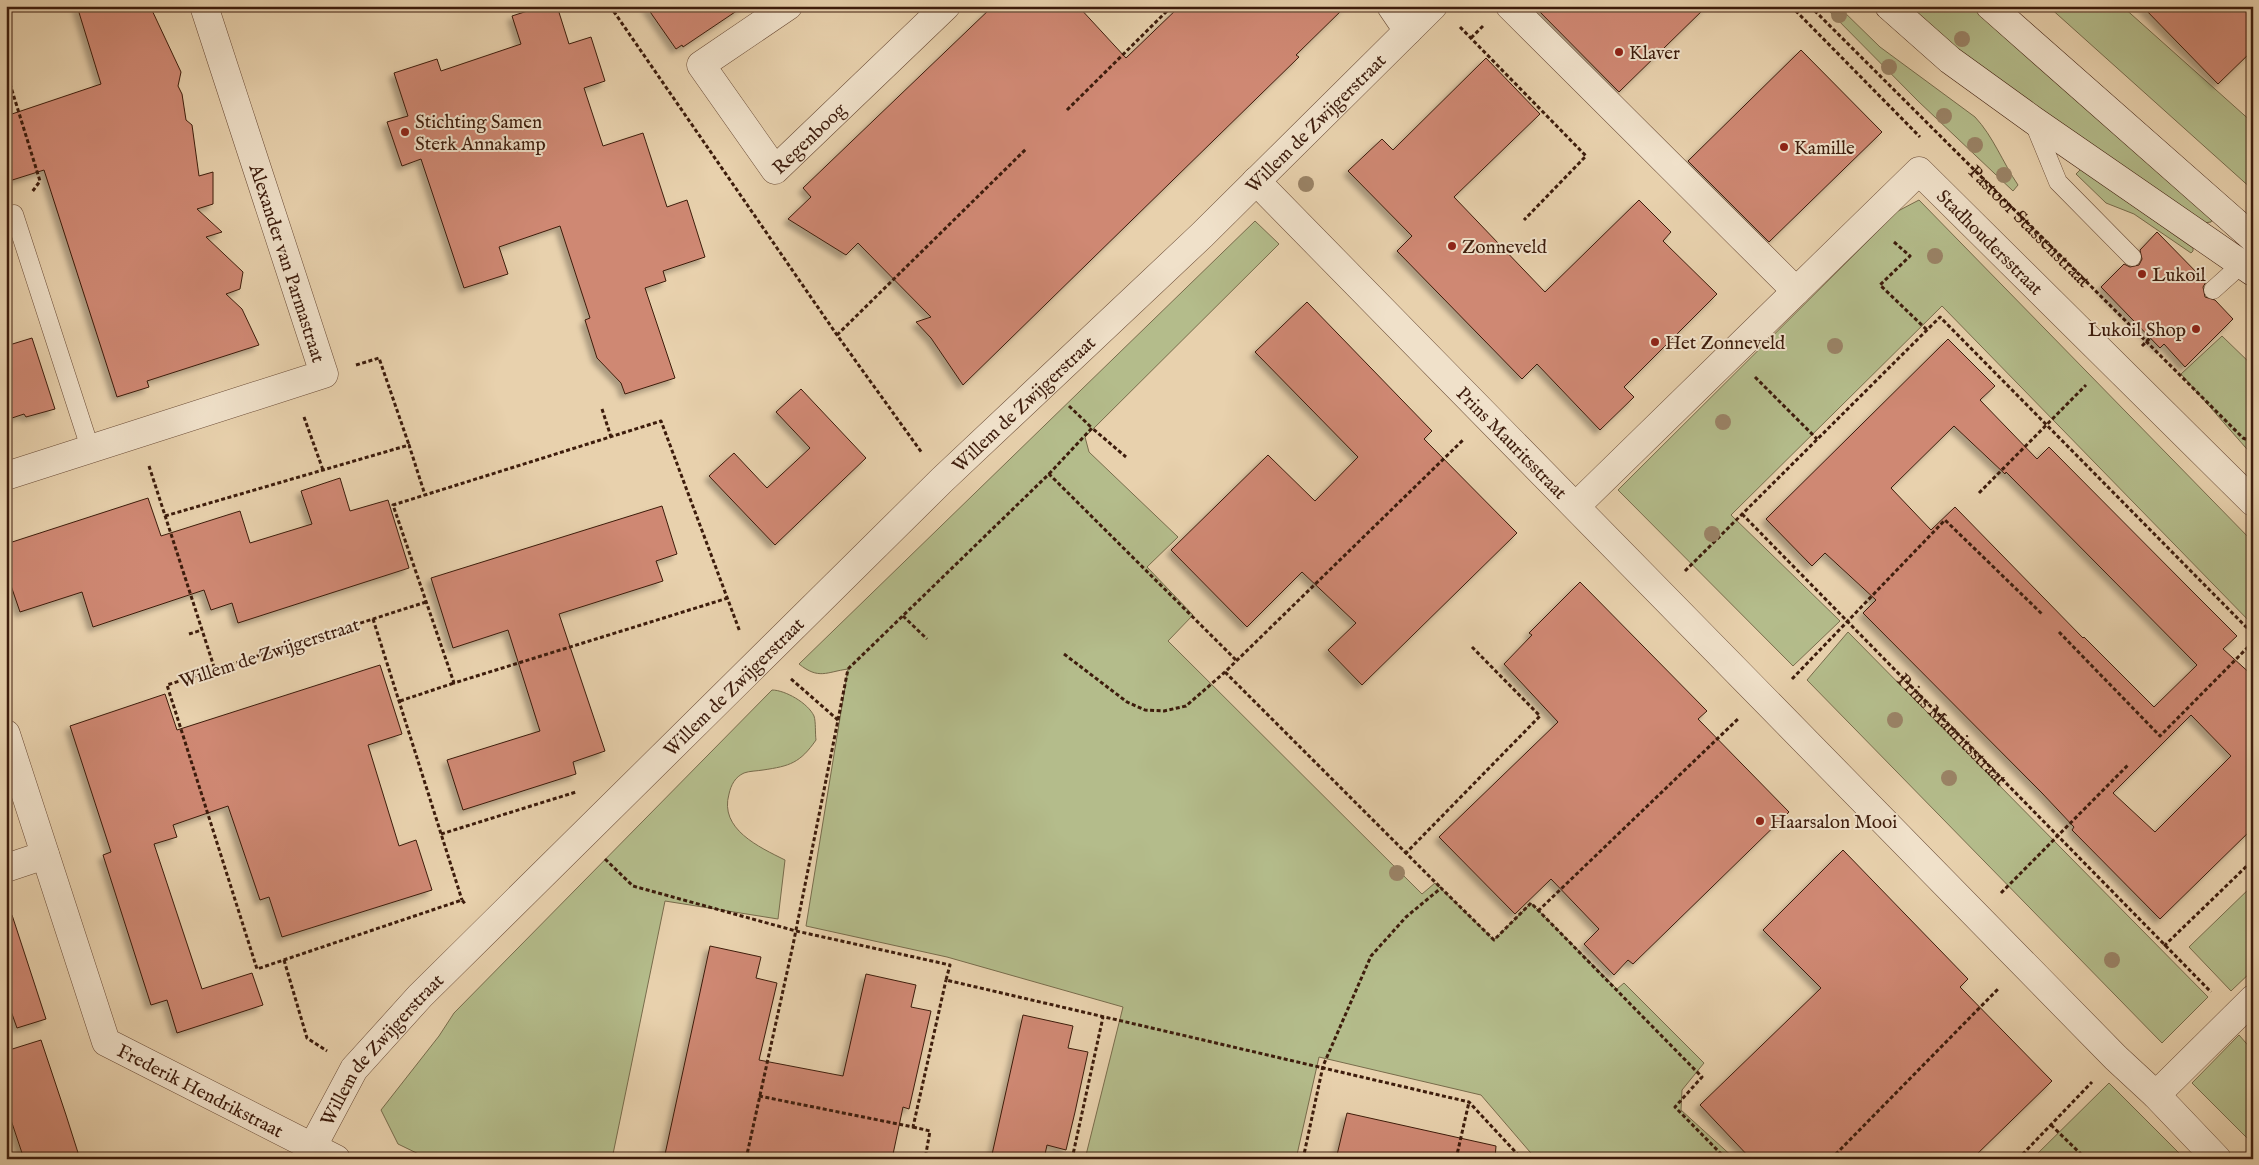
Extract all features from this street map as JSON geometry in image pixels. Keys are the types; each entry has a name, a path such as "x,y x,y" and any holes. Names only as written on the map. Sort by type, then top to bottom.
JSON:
{"street":[{"name":"Alexander van Parmastraat","path":"6,476 324,374 204,6"},
{"name":"Regenboog","path":"788,6 701,65 775,170 946,6"},
{"path":"1392,6 1408,31"},
{"name":"Willem de Zwijgerstraat","path":"308,1153 354,1068 420,996 942,480 1256,181 1433,6"},
{"path":"1510,6 1796,291"},
{"path":"1889,6 1950,60 2033,120 2249,264"},
{"path":"1990,6 2253,238"},
{"path":"1576,506 1919,171"},
{"name":"Stadhoudersstraat","path":"1919,171 2253,502"},
{"name":"Prins Mauritsstraat","path":"1256,181 2023,964 2116,1058 2156,1095 2217,1159"},
{"name":"Frederik Hendrikstraat","path":"6,734 106,1042 308,1153 336,1159"},
{"path":"6,868 45,855"},
{"path":"2156,1095 2244,1007"}],"lane":[{"path":"2033,120 2058,182 2132,256"},
{"path":"10,215 90,448"},
{"path":"2213,290 2249,264"}],"path":[{"path":"610,6 837,336 942,480"},
{"path":"1067,110 1172,6"},
{"path":"1791,6 1928,145 1919,171"},
{"name":"Pastoor Stassenstraat","path":"1810,6 2149,340 2243,438 2253,442"},
{"path":"1471,38 1586,156 1524,220"},
{"path":"6,71 40,181 10,215"},
{"path":"837,336 1026,150"},
{"path":"1870,219 1910,256 1880,285 1927,330"},
{"path":"1662,594 1940,317 2253,634"},
{"path":"1732,354 1817,439"},
{"path":"324,374 378,358 425,495"},
{"path":"1979,493 2109,361"},
{"path":"293,384 323,470"},
{"path":"602,409 611,437"},
{"path":"1064,654 1127,702 1145,710 1164,711 1186,706 1237,661 1488,416"},
{"path":"400,702 454,683 728,598 662,421 393,505 454,683"},
{"path":"746,1159 796,931 848,669 1049,474 1092,428 1126,457"},
{"path":"139,433 215,670"},
{"path":"165,516 409,446"},
{"path":"1049,474 1237,661"},
{"name":"Prins Mauritsstraat","path":"1742,514 2164,946 2244,1007"},
{"path":"1538,911 1848,622 1945,520 2042,614"},
{"name":"Willem de Zwijgerstraat","path":"426,602 167,685 257,969 462,900"},
{"path":"903,616 927,638"},
{"path":"374,619 462,900 489,927"},
{"path":"189,634 202,630"},
{"path":"2059,632 2160,736 2253,642"},
{"path":"1405,854 1540,716 1472,647"},
{"path":"764,655 838,720"},
{"path":"1225,672 1405,854 1494,940 1531,903 1702,1078 1675,1107 1726,1159"},
{"path":"1977,916 2129,764"},
{"path":"441,834 598,785 616,802"},
{"path":"582,836 633,886 796,931 950,965 913,1127"},
{"path":"2164,946 2253,860"},
{"path":"1303,1159 1323,1066 1371,956 1406,917 1441,888"},
{"path":"284,960 308,1038 354,1068"},
{"path":"1831,1159 2023,964"},
{"path":"946,980 1323,1066 1469,1102 1522,1159"},
{"path":"1072,1159 1103,1017"},
{"path":"2018,1159 2116,1058"},
{"path":"760,1096 930,1131 924,1159"},
{"path":"1456,1159 1469,1102"},
{"path":"2051,1125 2086,1159"}],"green space":[{"path":"1824,6 1838,6 1880,47 1975,117 1993,141 2018,185 2013,191 1918,101"},
{"path":"1906,6 1970,6 2213,218 2211,222 2203,223 2051,119 1941,36"},
{"path":"2048,6 2122,6 2253,123 2253,190"},
{"path":"2081,169 2193,248 2193,251 2191,253 2134,214 2106,203 2076,174"},
{"path":"1919,200 2253,542 2253,625 1942,306 1731,515 1840,621 1793,666 1618,490 1898,211"},
{"path":"1255,221 1279,244 1085,437 1089,452 1178,537 1147,567 1193,615 1168,641 1422,894 1435,883 1494,940 1531,903 1617,989 1624,983 1704,1063 1682,1090 1681,1110 1735,1159 1536,1159 1481,1095 1319,1057 1296,1159 1085,1159 1123,1007 947,957 806,926 848,669 823,674 812,672 799,664"},
{"path":"2222,336 2253,366 2253,456 2181,374"},
{"path":"1848,632 2208,997 2162,1043 1807,680"},
{"path":"772,690 783,692 807,706 815,718 816,740 805,754 794,762 780,767 746,772 738,777 731,787 727,806 735,827 753,843 785,860 778,919 665,901 612,1159 429,1159 398,1144 381,1110 439,1036 454,1013"},
{"path":"2253,885 2253,970 2231,991 2189,947"},
{"path":"2239,1035 2253,1051 2253,1144 2192,1083"},
{"path":"2109,1083 2185,1159 2032,1159"}],"building":[{"path":"77,6 150,6 181,72 178,86 182,94 186,120 192,125 199,176 213,172 213,204 197,209 222,232 206,237 243,272 240,289 226,294 242,309 259,345 147,381 149,387 117,397 44,170 6,182 6,116 101,84"},
{"path":"543,6 557,6 569,44 591,37 605,81 584,88 603,146 643,133 667,207 687,200 705,257 663,271 666,281 645,288 675,378 625,394 621,383 597,358 585,320 590,318 560,226 499,247 508,274 464,288 421,159 402,166 387,122 408,116 394,73 437,59 441,71 521,44 512,16"},
{"path":"646,6 744,6 683,47 682,45 676,49"},
{"path":"993,6 1078,6 1126,58 1180,6 1346,6 1296,55 1299,57 963,385 931,338 916,322 931,317 858,243 846,255 788,219 811,197 803,188"},
{"name":"Klaver","path":"1534,6 1707,6 1619,92"},
{"path":"2142,6 2253,6 2253,50 2218,84"},
{"name":"Kamille","path":"1801,50 1882,132 1769,242 1688,161"},
{"name":"Zonneveld","path":"1486,58 1540,114 1454,197 1545,292 1639,200 1671,232 1663,241 1717,294 1624,387 1634,397 1600,430 1537,364 1522,379 1397,251 1412,236 1348,171 1382,139 1393,150"},
{"path":"2157,232 2206,282 2203,287 2205,297 2215,300 2233,319 2185,367 2164,344 2160,348 2101,287 2124,264 2130,267 2139,265 2142,259 2140,250"},
{"path":"1307,302 1432,431 1424,439 1517,533 1362,685 1328,650 1356,623 1302,572 1247,627 1171,550 1268,455 1315,501 1358,457 1255,352"},
{"path":"32,338 55,409 26,417 24,414 6,420 6,346"},
{"path":"1948,339 1995,386 1980,400 2037,459 2049,447 2237,636 2223,649 2253,676 2253,828 2160,919 2072,830 2074,827 2042,793 1863,613 1876,600 1825,553 1812,566 1766,519","holes":["1954,426 2005,474 2006,472 2197,665 2154,707 2083,638 1955,507 1931,530 1891,488","2191,715 2231,756 2155,832 2113,793"]},
{"path":"801,389 866,458 775,545 709,476 734,453 767,488 810,448 776,412"},
{"path":"340,478 350,511 388,500 409,568 238,623 232,603 211,610 204,590 93,627 82,592 20,612 6,571 6,544 148,498 161,536 240,511 250,543 312,524 301,491"},
{"path":"662,506 677,554 656,561 663,581 559,614 605,751 573,762 576,774 463,810 447,760 540,731 508,630 453,648 431,578"},
{"path":"1580,582 1707,711 1698,719 1789,812 1633,964 1628,960 1614,975 1584,944 1599,929 1551,879 1515,914 1439,837 1558,722 1504,664 1532,635 1529,633"},
{"path":"380,665 402,734 368,745 399,846 416,840 432,890 282,937 269,897 260,900 228,806 173,825 177,837 154,844 202,989 252,973 263,1005 177,1033 167,1000 151,1005 103,855 111,852 70,726 165,694 177,730"},
{"path":"1843,850 1968,979 1960,987 2052,1081 1972,1159 1751,1159 1700,1105 1821,988 1763,930"},
{"path":"12,915 46,1019 17,1028 6,997 6,916"},
{"path":"710,946 761,957 756,978 777,983 759,1060 843,1076 866,974 916,985 911,1007 931,1011 909,1109 903,1107 892,1159 664,1159"},
{"path":"1023,1015 1073,1026 1068,1048 1088,1052 1075,1112 1066,1150 1047,1145 1044,1159 991,1159"},
{"path":"41,1040 80,1159 24,1159 6,1105 6,1051"},
{"path":"1347,1113 1496,1146 1495,1159 1336,1159"}],"place":[{"name":"Klaver","path":"1619,52"},
{"name":"Stichting Samen Sterk Annakamp","path":"405,132"},
{"name":"Kamille","path":"1784,147"},
{"name":"Zonneveld","path":"1452,246"},
{"name":"Lukoil","path":"2142,274"},
{"name":"Lukoil Shop","path":"2196,329"},
{"name":"Het Zonneveld","path":"1655,342"},
{"name":"Haarsalon Mooi","path":"1760,821"}]}
